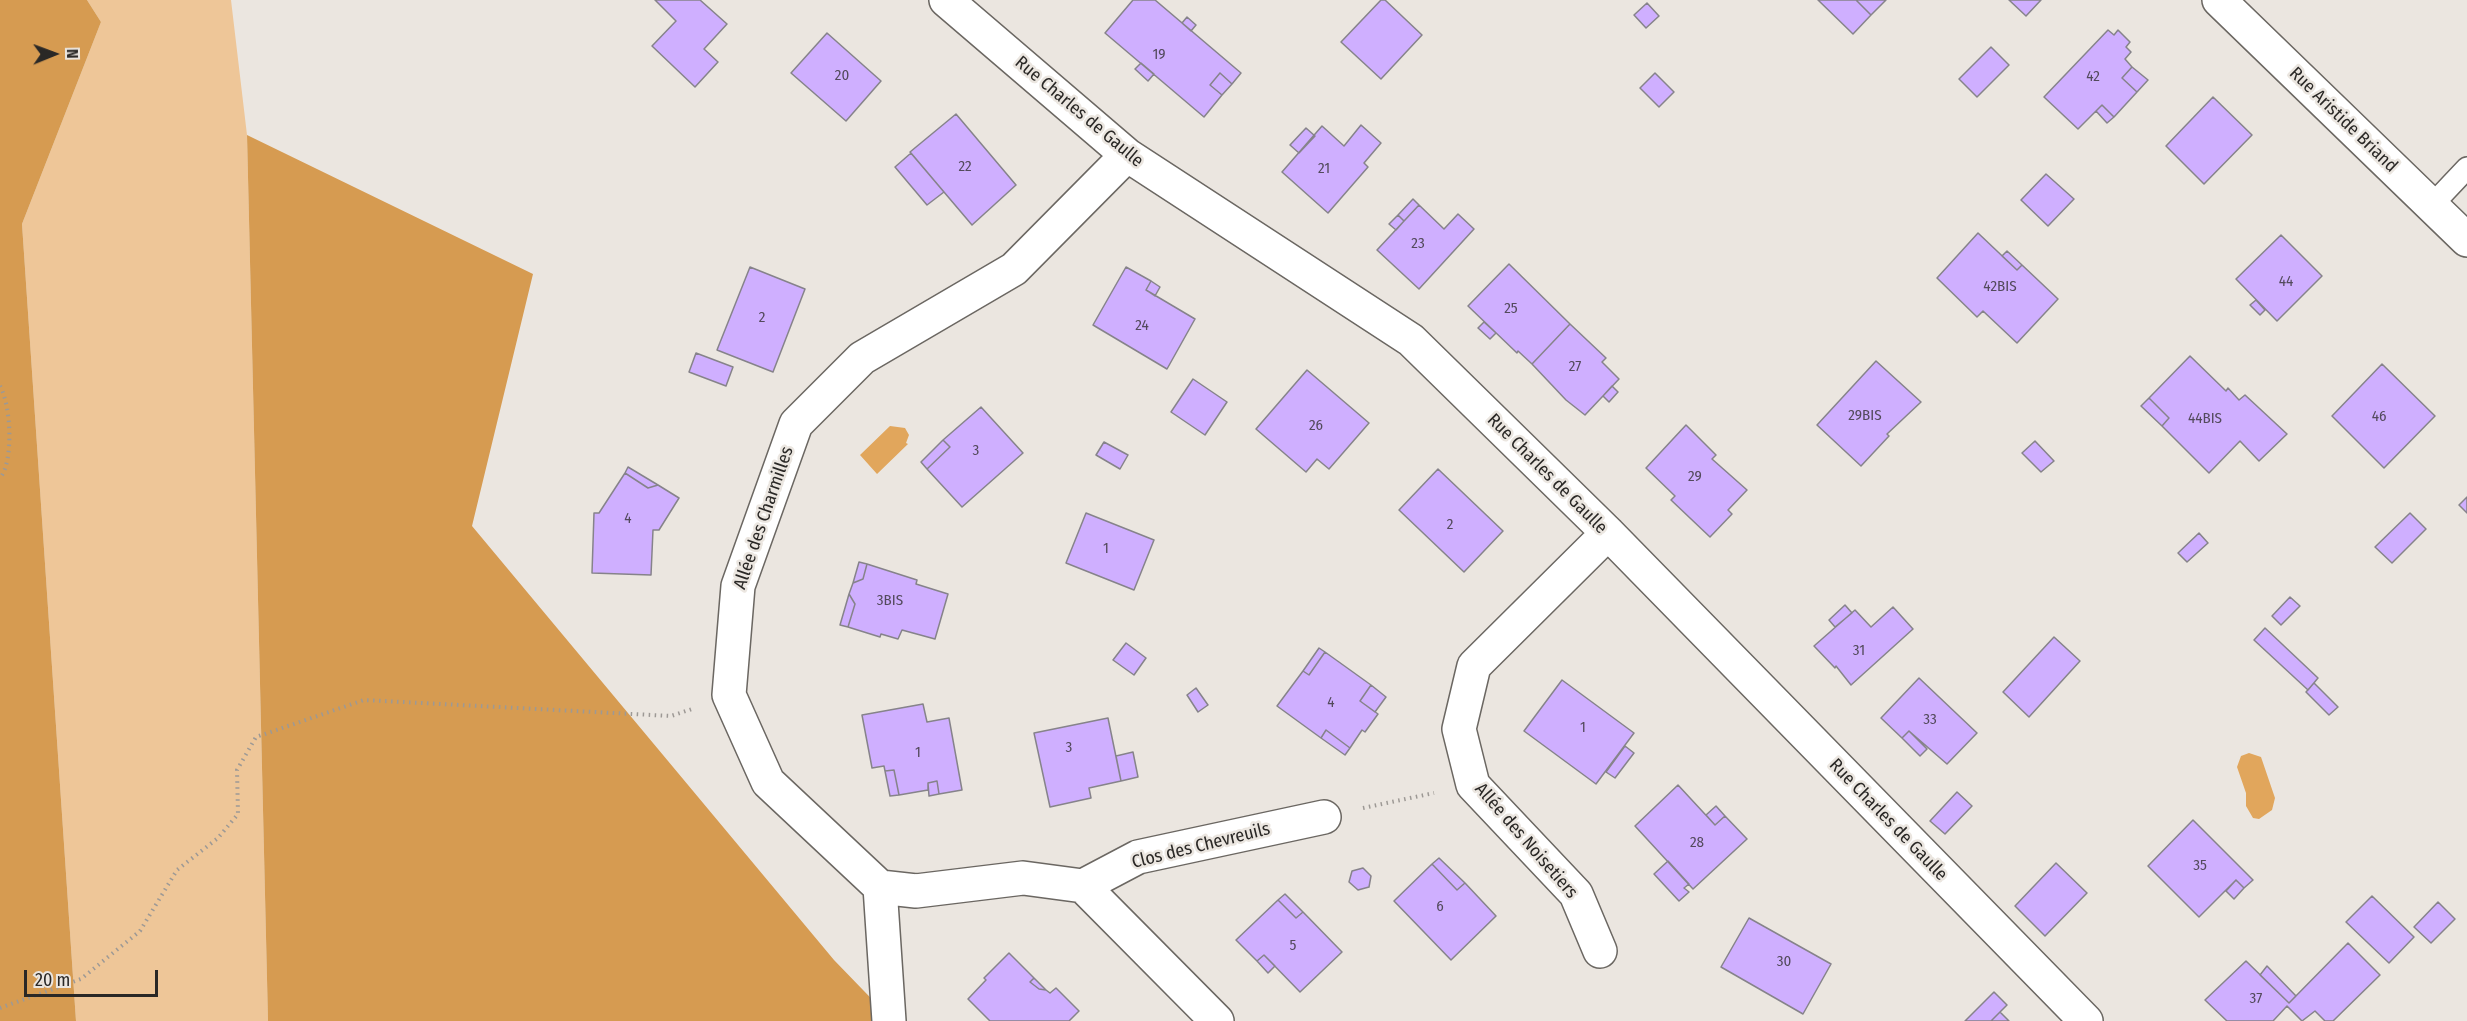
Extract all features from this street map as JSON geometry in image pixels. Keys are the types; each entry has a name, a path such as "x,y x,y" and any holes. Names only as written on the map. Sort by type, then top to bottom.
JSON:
{"street":[{"name":"Rue Charles de Gaulle","path":"946,0 1127,154 1411,340 1608,533 2086,1021"},
{"name":"Rue Aristide Briand","path":"2220,0 2467,240"},
{"name":"Allée des Charmilles","path":"880,887 768,782 729,695 738,586 796,424 862,358 1014,269 1127,154"},
{"name":"Allée des Noisetiers","path":"1600,951 1576,894 1473,785 1459,729 1474,666 1608,533"},
{"name":"Clos des Chevreuils","path":"1083,886 1138,857 1324,817"},
{"path":"889,1021 880,887 916,891 1023,878 1083,886 1217,1021"}],"lane":[{"path":"2432,205 2467,168"}],"path":[{"path":"0,386 4,393 10,436 5,472 0,478"},
{"path":"0,1008 81,979 140,931 177,870 218,838 238,814 237,770 256,736 364,700 670,716 729,695"},
{"path":"1324,817 1473,785"}],"shaded area":[{"path":"0,0 87,0 101,22 22,224 76,1021 0,1021"},
{"path":"87,0 231,0 247,135 268,1021 76,1021 22,224 101,22"},
{"path":"247,135 533,274 472,526 834,960 893,1021 268,1021"},
{"path":"890,426 905,428 909,435 906,443 908,444 877,474 860,455"},
{"path":"2249,753 2261,757 2275,798 2272,810 2259,819 2253,818 2246,806 2246,793 2237,767 2241,756"}],"building":[{"path":"655,0 700,0 727,24 704,49 718,62 695,87 652,46 676,21"},
{"path":"1133,0 1155,0 1241,73 1232,84 1220,73 1210,85 1222,95 1204,117 1105,33"},
{"path":"1381,0 1385,0 1422,35 1381,79 1341,42"},
{"path":"1818,0 1856,0 1871,15 1853,34"},
{"path":"1856,0 1886,0 1871,15"},
{"path":"2009,0 2041,0 2026,16"},
{"path":"1647,3 1659,16 1646,28 1634,15"},
{"path":"1187,17 1196,25 1191,31 1182,23"},
{"path":"2108,30 2114,35 2118,30 2130,42 2126,47 2131,52 2125,59 2132,67 2122,78 2137,92 2114,117 2102,105 2078,129 2044,97"},
{"path":"827,33 881,81 846,121 791,73"},
{"path":"1991,47 2009,65 1977,97 1959,79"},
{"path":"1141,63 1154,74 1148,81 1135,69"},
{"path":"2132,67 2148,80 2137,92 2122,78"},
{"path":"1220,73 1232,84 1222,95 1210,85"},
{"path":"1655,73 1674,92 1659,107 1640,88"},
{"path":"2213,97 2252,135 2204,184 2166,146"},
{"path":"2102,105 2114,117 2107,123 2096,111"},
{"path":"956,114 1016,185 972,225 910,152"},
{"path":"1361,125 1381,143 1364,163 1368,167 1328,213 1282,172 1322,126 1344,146"},
{"path":"1306,128 1315,136 1299,153 1290,145"},
{"path":"911,153 944,192 927,205 895,167"},
{"path":"2046,174 2074,199 2048,226 2021,200"},
{"path":"1413,199 1419,205 1404,221 1398,215"},
{"path":"1419,205 1444,229 1458,214 1474,229 1419,289 1377,250"},
{"path":"1398,215 1404,221 1396,230 1389,224"},
{"path":"1978,233 2017,270 2022,265 2058,299 2017,343 1983,311 1977,317 1937,278"},
{"path":"2281,235 2322,276 2277,321 2236,279"},
{"path":"2007,251 2022,265 2017,270 2002,256"},
{"path":"1509,264 1570,324 1532,364 1518,351 1517,353 1468,306"},
{"path":"750,267 805,289 773,372 717,350"},
{"path":"1126,267 1151,281 1146,290 1195,319 1167,369 1093,325"},
{"path":"1151,281 1160,287 1155,296 1146,290"},
{"path":"2256,300 2265,310 2260,315 2250,305"},
{"path":"1484,322 1496,333 1490,339 1478,328"},
{"path":"1570,324 1606,358 1602,362 1619,379 1585,415 1566,400 1532,364"},
{"path":"696,353 733,367 726,386 689,372"},
{"path":"2190,356 2226,391 2228,388 2239,400 2245,395 2287,434 2259,461 2240,441 2209,473 2162,426 2169,418 2149,398"},
{"path":"1876,361 1921,402 1887,434 1889,436 1861,466 1817,425"},
{"path":"2382,364 2435,416 2384,468 2332,416"},
{"path":"1307,370 1369,423 1329,469 1317,459 1306,472 1256,429"},
{"path":"1193,379 1227,402 1205,435 1171,412"},
{"path":"1612,386 1618,392 1609,402 1603,396"},
{"path":"2149,398 2169,418 2162,426 2141,406"},
{"path":"981,407 1023,453 962,507 927,469 950,447 943,440"},
{"path":"1686,425 1716,455 1712,459 1747,490 1728,510 1732,514 1710,537 1671,500 1675,496 1646,468"},
{"path":"943,440 950,447 927,469 921,462"},
{"path":"2035,441 2054,461 2041,472 2022,453"},
{"path":"1104,442 1128,455 1120,469 1096,455"},
{"path":"628,467 658,485 648,488 625,473"},
{"path":"1438,469 1503,531 1464,572 1399,510"},
{"path":"625,473 648,488 658,485 679,498 659,530 653,530 651,575 592,573 594,513 599,513"},
{"path":"2467,497 2467,513 2459,505"},
{"path":"1086,513 1154,540 1134,590 1066,563"},
{"path":"2410,513 2426,529 2392,563 2375,547"},
{"path":"2199,533 2208,543 2187,562 2178,553"},
{"path":"859,562 867,564 863,579 853,583"},
{"path":"867,564 917,580 916,584 948,594 935,639 902,630 898,639 881,634 880,637 848,627 855,604 849,594 853,583 863,579"},
{"path":"849,594 855,604 848,627 840,625"},
{"path":"2290,597 2300,606 2281,625 2272,616"},
{"path":"1845,605 1852,613 1835,627 1829,620"},
{"path":"1893,607 1913,629 1851,685 1836,666 1835,668 1814,646 1855,610 1871,627"},
{"path":"2265,628 2318,678 2308,690 2254,640"},
{"path":"2054,637 2080,661 2029,717 2003,692"},
{"path":"1126,643 1146,658 1134,675 1113,660"},
{"path":"1319,648 1325,652 1309,675 1303,671"},
{"path":"1325,652 1371,685 1360,701 1378,714 1365,732 1362,730 1350,748 1326,730 1321,738 1277,706 1303,671 1309,675"},
{"path":"1919,678 1977,733 1947,764 1909,731 1902,738 1881,718"},
{"path":"1562,680 1634,733 1596,784 1524,731"},
{"path":"2314,683 2338,707 2329,715 2306,692"},
{"path":"1371,685 1386,697 1375,712 1360,701"},
{"path":"1196,688 1208,705 1198,712 1187,695"},
{"path":"923,704 927,722 949,718 962,790 939,794 937,781 928,783 928,790 899,795 894,770 885,771 884,766 872,768 862,715"},
{"path":"1108,718 1121,781 1089,788 1091,798 1050,807 1034,733"},
{"path":"1326,730 1350,748 1345,755 1321,738"},
{"path":"1909,731 1927,749 1920,756 1902,738"},
{"path":"1625,746 1634,753 1615,778 1606,772"},
{"path":"1133,752 1138,777 1121,781 1116,756"},
{"path":"894,770 899,795 890,796 885,771"},
{"path":"937,781 939,794 929,796 928,783"},
{"path":"1678,785 1715,825 1725,816 1747,839 1693,889 1635,826"},
{"path":"1957,792 1972,806 1945,834 1930,821"},
{"path":"1716,806 1725,816 1715,825 1706,815"},
{"path":"2193,820 2253,880 2244,888 2236,880 2199,917 2148,866"},
{"path":"1439,858 1465,883 1457,890 1432,864"},
{"path":"1668,861 1689,884 1684,888 1689,892 1679,901 1654,874"},
{"path":"2056,863 2087,893 2045,936 2015,906"},
{"path":"1432,864 1457,890 1465,883 1496,916 1451,960 1394,901"},
{"path":"1363,868 1371,876 1369,887 1358,890 1349,882 1352,871"},
{"path":"2236,880 2244,888 2234,899 2226,891"},
{"path":"1285,894 1303,912 1296,918 1278,900"},
{"path":"2372,896 2414,937 2389,963 2346,922"},
{"path":"1278,900 1296,918 1303,912 1342,952 1300,992 1264,955 1257,961 1236,940"},
{"path":"2438,902 2455,919 2431,943 2414,927"},
{"path":"1749,918 1831,964 1803,1014 1721,967"},
{"path":"2348,943 2380,975 2333,1021 2325,1021 2315,1011 2302,1021 2287,1006 2273,1021 2227,1021 2205,1000 2246,961 2289,1003"},
{"path":"1009,953 1034,978 1030,982 1050,993 1056,988 1079,1011 1069,1021 990,1021 968,999 986,980 984,978"},
{"path":"1264,955 1275,966 1268,973 1257,961"},
{"path":"2267,966 2296,996 2289,1003 2260,975"},
{"path":"1034,978 1046,990 1039,989 1030,982"},
{"path":"1994,992 2007,1005 1991,1021 1965,1021"},
{"path":"2000,1012 2009,1021 1991,1021"}]}
